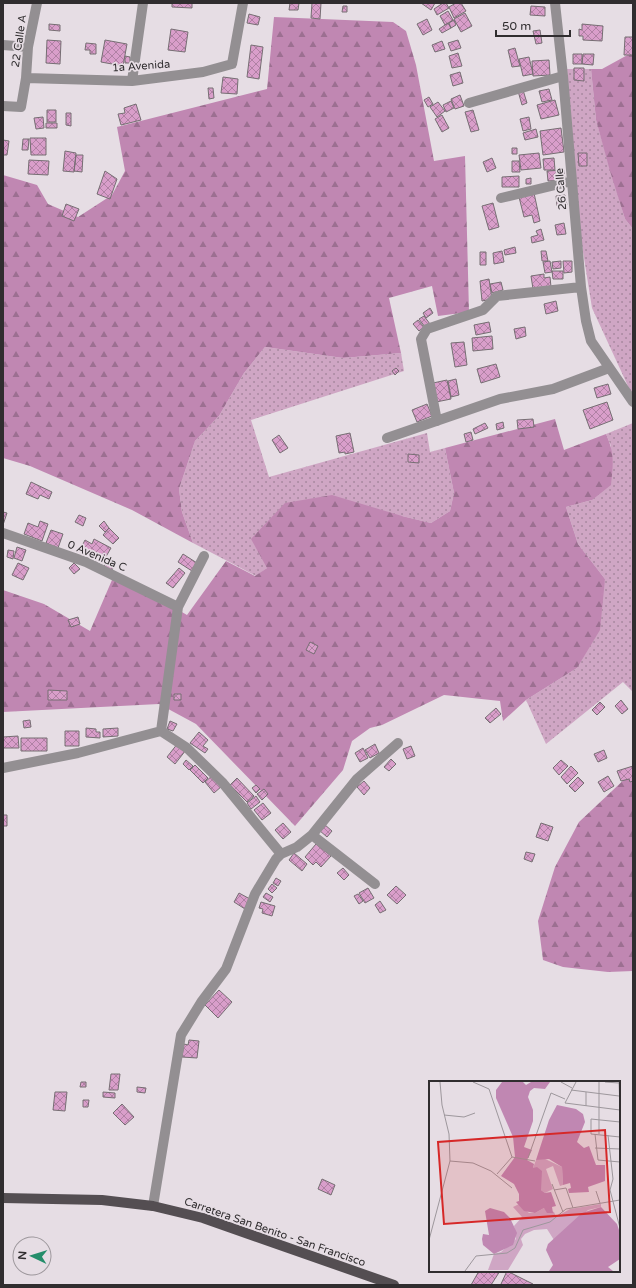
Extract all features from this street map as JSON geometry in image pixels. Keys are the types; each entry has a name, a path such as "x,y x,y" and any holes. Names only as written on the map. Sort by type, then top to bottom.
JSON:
{"main road":[{"name":"Carretera San Benito - San Francisco","path":"3,1198 102,1200 153,1206 203,1218 394,1285"}],"street":[{"name":"22 Calle A","path":"3,106 21,107 26,78 28,47 37,3"},
{"path":"132,81 143,3"},
{"name":"1a Avenida","path":"26,78 132,81 203,72 232,64 243,3"},
{"name":"26 Calle","path":"555,3 563,76 581,287 586,321 591,341 633,402"},
{"path":"3,45 28,47"},
{"path":"469,103 563,76"},
{"path":"500,198 572,181"},
{"path":"436,421 421,340 427,330 484,310 497,296 581,287"},
{"path":"387,438 500,399 553,389 609,368"},
{"name":"0 Avenida C","path":"3,533 86,562 178,607"},
{"path":"161,731 178,607 204,556"},
{"path":"3,768 78,752 161,731 187,748 222,782 281,854"},
{"path":"153,1206 181,1035 202,1001 226,969 255,894 276,859 281,854 297,847 312,835 357,779 398,743"},
{"path":"312,835 375,884"}],"shaded area":[{"path":"567,69 591,69 596,120 625,219 633,229 633,397 592,308 580,233"},
{"path":"265,347 343,358 401,353 404,371 251,420 269,477 427,433 430,452 445,448 454,493 450,511 431,523 402,516 267,568 256,576 193,543 182,512 179,489 195,441 219,416 244,373"},
{"path":"633,423 633,692 623,682 546,744 526,700 577,668 605,579 578,544 566,507 592,500 611,446 606,434"}],"green space":[{"path":"274,17 393,22 406,31 416,65 434,161 465,156 469,312 438,316 432,286 389,298 401,353 343,358 265,347 244,373 219,416 195,441 179,489 182,512 193,543 132,510 30,466 3,458 3,175 37,185 48,204 78,217 112,195 125,171 117,127 267,89"},
{"path":"633,52 633,229 625,219 596,120 591,69 602,69"},
{"path":"555,419 564,450 606,434 611,447 613,465 611,485 592,500 566,507 578,544 605,579 600,630 577,668 526,700 503,721 500,701 444,695 382,725 370,728 352,741 343,770 295,826 196,724 159,704 3,712 3,590 44,604 90,631 115,573 187,615 226,561 255,576 267,568 251,539 285,503 332,495 431,523 450,511 454,493 445,448"},
{"path":"633,773 633,971 608,972 563,967 543,960 538,921 555,867 579,822 629,775"}],"building":[{"path":"172,3 192,3 192,8 172,7"},
{"path":"290,3 299,3 298,10 289,10"},
{"path":"312,3 321,3 320,19 311,18"},
{"path":"421,3 435,3 431,10"},
{"path":"443,3 446,3 449,8 437,15 434,9"},
{"path":"456,3 461,3 466,11 454,18 449,7"},
{"path":"343,6 347,6 347,12 342,12"},
{"path":"531,6 545,7 545,16 530,15"},
{"path":"448,11 453,20 445,25 440,16"},
{"path":"465,13 472,26 461,32 454,19"},
{"path":"249,14 260,17 258,25 247,23"},
{"path":"427,19 432,30 423,35 417,24"},
{"path":"454,20 456,25 451,28 449,23"},
{"path":"448,23 451,28 442,33 439,29"},
{"path":"49,24 60,25 60,31 49,30"},
{"path":"582,24 603,26 602,41 583,40 583,36 579,36 579,29 582,30"},
{"path":"171,29 188,32 185,52 168,50"},
{"path":"540,30 542,43 536,44 533,31"},
{"path":"625,37 633,37 633,55 624,55"},
{"path":"47,40 61,41 60,64 46,63"},
{"path":"105,40 127,44 123,66 101,62"},
{"path":"458,40 461,48 451,51 448,43"},
{"path":"442,41 445,49 435,52 432,45"},
{"path":"86,43 96,44 96,54 90,54 90,50 85,50"},
{"path":"251,45 263,47 259,79 247,77"},
{"path":"515,48 520,66 512,67 508,50"},
{"path":"458,53 462,66 452,68 449,56"},
{"path":"573,54 582,54 582,64 573,64"},
{"path":"583,54 594,54 593,65 582,64"},
{"path":"125,56 130,57 130,63 125,63"},
{"path":"529,57 533,74 523,76 519,59"},
{"path":"549,60 550,75 533,76 532,61"},
{"path":"574,68 584,68 584,81 574,80"},
{"path":"460,72 463,83 453,86 450,75"},
{"path":"223,77 238,79 237,94 221,93"},
{"path":"208,88 213,88 214,98 209,99"},
{"path":"549,89 552,100 542,102 539,91"},
{"path":"523,90 527,103 522,105 518,91"},
{"path":"460,95 464,106 455,109 451,99"},
{"path":"429,97 433,104 428,107 424,100"},
{"path":"555,100 559,115 541,119 537,105"},
{"path":"451,101 454,108 446,112 443,105"},
{"path":"438,102 445,111 437,117 430,107"},
{"path":"136,104 141,120 121,125 118,114 125,113 124,108"},
{"path":"47,110 56,110 56,122 47,122"},
{"path":"473,110 479,130 471,132 465,112"},
{"path":"66,113 71,113 71,126 66,125"},
{"path":"442,115 449,128 442,132 435,119"},
{"path":"43,117 44,128 36,129 34,118"},
{"path":"529,117 531,129 523,131 520,119"},
{"path":"46,123 57,123 57,128 46,128"},
{"path":"561,128 564,152 543,155 540,131"},
{"path":"536,129 538,137 525,140 523,133"},
{"path":"30,138 46,138 46,155 31,155"},
{"path":"23,139 29,139 28,150 22,150"},
{"path":"3,140 9,141 7,155 3,155"},
{"path":"512,148 517,148 517,154 512,154"},
{"path":"65,151 76,153 74,172 63,171"},
{"path":"539,153 541,168 521,170 519,155"},
{"path":"578,153 587,153 587,166 579,166"},
{"path":"76,155 83,155 82,172 74,171"},
{"path":"492,158 496,168 487,172 483,162"},
{"path":"554,158 555,170 544,170 543,159"},
{"path":"29,160 49,161 48,175 28,174"},
{"path":"512,161 519,161 520,172 512,172"},
{"path":"564,170 565,180 548,181 547,171"},
{"path":"105,171 117,179 110,199 97,194"},
{"path":"519,176 519,187 502,187 502,177"},
{"path":"531,178 531,184 526,184 526,179"},
{"path":"534,193 540,221 534,223 532,215 524,217 519,197"},
{"path":"565,195 567,205 557,206 556,196"},
{"path":"493,203 499,227 489,230 482,206"},
{"path":"66,204 79,209 74,221 62,216"},
{"path":"564,223 566,234 557,235 555,225"},
{"path":"541,229 544,240 532,243 531,237 538,235 536,231"},
{"path":"515,247 516,253 505,255 504,250"},
{"path":"502,251 504,262 494,264 493,253"},
{"path":"541,251 546,251 548,261 542,261"},
{"path":"480,252 486,252 486,265 480,265"},
{"path":"550,261 552,272 545,273 543,262"},
{"path":"561,261 561,268 553,269 552,262"},
{"path":"563,261 572,261 572,272 564,273"},
{"path":"552,271 563,271 563,279 553,279"},
{"path":"544,274 544,278 550,277 551,287 533,289 531,276"},
{"path":"489,279 492,299 482,301 480,281"},
{"path":"501,282 503,290 492,293 490,284"},
{"path":"556,301 558,311 546,314 544,304"},
{"path":"430,308 433,313 426,318 423,313"},
{"path":"424,316 430,324 425,327 419,319"},
{"path":"418,320 424,327 419,331 413,324"},
{"path":"489,322 491,332 476,335 474,325"},
{"path":"525,327 526,336 516,339 514,329"},
{"path":"492,336 493,349 473,351 472,338"},
{"path":"464,342 467,365 455,367 451,343"},
{"path":"496,364 500,377 481,383 477,369"},
{"path":"396,368 399,371 395,375 392,371"},
{"path":"456,379 459,395 451,397 448,381"},
{"path":"447,380 451,399 436,402 433,383"},
{"path":"608,384 611,394 597,398 594,388"},
{"path":"607,402 613,420 590,429 583,410"},
{"path":"427,404 432,416 417,422 412,410"},
{"path":"533,419 534,427 518,429 517,420"},
{"path":"503,422 504,428 497,430 496,424"},
{"path":"485,423 488,428 475,434 473,429"},
{"path":"471,432 473,440 466,442 464,434"},
{"path":"350,433 354,452 345,454 345,452 339,453 336,436"},
{"path":"279,435 288,448 280,453 272,440"},
{"path":"408,454 419,455 419,463 408,462"},
{"path":"31,482 52,492 49,499 40,495 38,499 26,494"},
{"path":"3,512 7,513 3,525"},
{"path":"79,515 86,518 83,526 75,522"},
{"path":"40,521 48,524 42,541 24,534 28,523 38,527"},
{"path":"104,521 109,528 105,532 99,526"},
{"path":"109,528 119,538 113,544 103,535"},
{"path":"51,530 63,534 58,548 46,543"},
{"path":"94,539 111,548 104,560 91,553 90,555 80,550 85,540 92,544"},
{"path":"17,547 26,550 22,561 14,558"},
{"path":"8,550 14,551 13,559 7,557"},
{"path":"183,554 197,563 192,571 178,562"},
{"path":"18,563 29,568 23,580 12,575"},
{"path":"74,563 80,569 74,574 69,568"},
{"path":"106,563 114,566 111,572 103,568"},
{"path":"179,568 185,573 173,588 166,583"},
{"path":"78,617 80,624 71,627 68,620"},
{"path":"310,642 318,646 314,654 306,650"},
{"path":"48,690 67,691 67,700 48,700"},
{"path":"174,694 181,694 181,700 174,700"},
{"path":"621,700 628,709 622,714 615,706"},
{"path":"600,702 605,707 597,715 592,710"},
{"path":"496,708 501,714 490,723 485,718"},
{"path":"30,720 31,727 24,728 23,721"},
{"path":"170,721 177,724 173,731 167,729"},
{"path":"86,728 96,729 96,732 100,732 100,738 86,737"},
{"path":"118,728 118,736 103,737 103,729"},
{"path":"65,731 79,731 79,746 65,746"},
{"path":"199,732 208,740 203,746 208,749 205,753 190,743"},
{"path":"18,736 19,748 3,748 3,737"},
{"path":"21,738 47,738 47,751 21,751"},
{"path":"178,743 186,750 175,764 167,757"},
{"path":"375,744 379,753 370,758 365,750"},
{"path":"411,746 415,756 407,759 403,749"},
{"path":"363,748 368,758 360,762 355,753"},
{"path":"604,750 607,758 598,762 594,754"},
{"path":"391,759 396,764 389,771 384,767"},
{"path":"186,760 193,766 189,770 183,764"},
{"path":"561,760 568,766 559,775 553,768"},
{"path":"195,765 208,778 203,783 190,770"},
{"path":"571,766 578,773 567,784 561,777"},
{"path":"633,766 633,781 630,782 629,779 621,781 617,771"},
{"path":"213,775 222,786 214,793 205,782"},
{"path":"608,776 614,786 604,792 598,782"},
{"path":"578,777 584,783 575,792 569,786"},
{"path":"237,778 254,796 247,802 230,785"},
{"path":"364,781 370,788 364,795 357,787"},
{"path":"256,785 260,789 256,793 252,788"},
{"path":"264,789 268,794 262,800 257,794"},
{"path":"256,796 260,802 251,809 247,803"},
{"path":"263,803 271,813 262,820 254,810"},
{"path":"3,815 7,815 7,826 3,826"},
{"path":"283,823 291,832 283,839 275,830"},
{"path":"541,823 553,827 548,841 536,837"},
{"path":"324,824 332,831 327,837 319,830"},
{"path":"316,844 331,856 321,867 316,862 313,865 305,857"},
{"path":"526,852 535,854 532,862 524,859"},
{"path":"294,853 307,864 302,871 289,860"},
{"path":"343,868 349,875 344,880 337,873"},
{"path":"276,878 281,881 278,886 273,883"},
{"path":"272,884 277,888 272,893 268,889"},
{"path":"396,886 406,895 397,904 387,895"},
{"path":"368,888 374,898 365,903 359,893"},
{"path":"239,893 250,899 245,909 234,902"},
{"path":"266,893 273,897 270,902 263,897"},
{"path":"358,894 363,901 359,904 354,896"},
{"path":"380,901 386,910 380,913 375,905"},
{"path":"261,902 275,906 272,916 262,913 263,909 259,908"},
{"path":"219,990 232,1002 218,1018 205,1005"},
{"path":"189,1040 199,1041 197,1058 182,1057 184,1044 188,1045"},
{"path":"111,1074 120,1074 118,1090 109,1090"},
{"path":"81,1082 86,1082 86,1087 80,1087"},
{"path":"137,1087 146,1088 145,1093 137,1092"},
{"path":"55,1092 67,1092 65,1111 53,1110"},
{"path":"103,1092 115,1093 115,1098 103,1097"},
{"path":"83,1100 89,1100 88,1107 83,1107"},
{"path":"122,1104 134,1117 125,1125 113,1113"},
{"path":"322,1179 335,1185 331,1195 318,1189"},
{"path":"478,1272 499,1272 491,1285 471,1285"},
{"path":"507,1272 509,1272 533,1284 503,1285 501,1284"}]}
